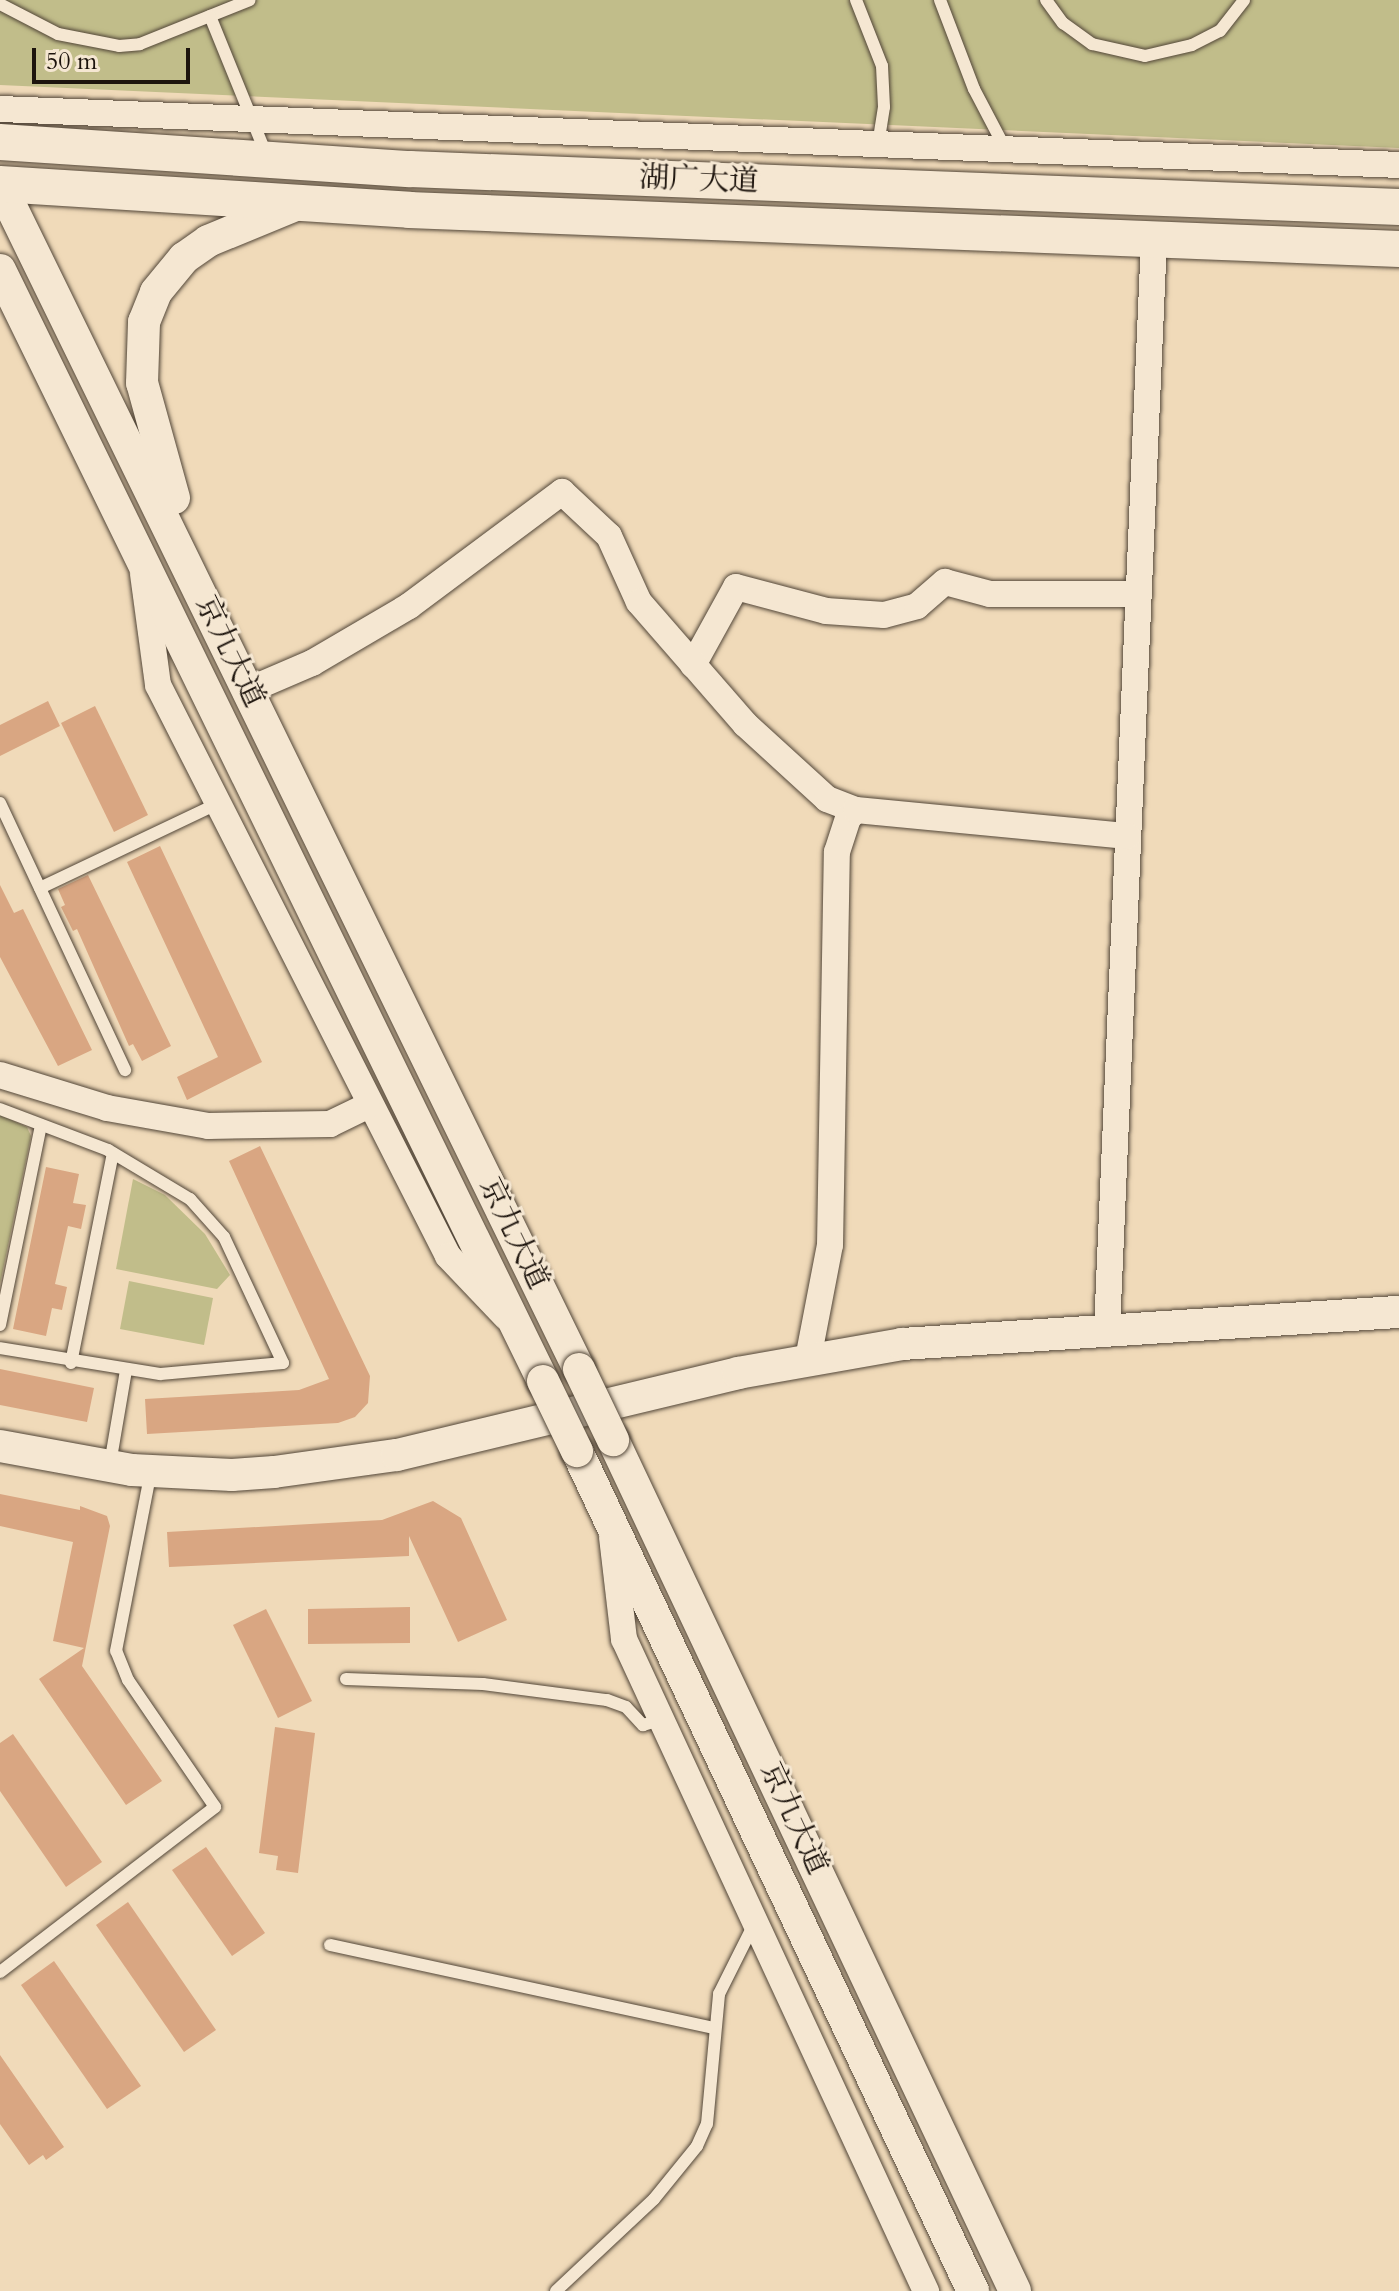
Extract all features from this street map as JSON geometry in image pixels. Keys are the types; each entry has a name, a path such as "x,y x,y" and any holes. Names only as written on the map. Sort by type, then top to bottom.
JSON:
{"main road":[{"name":"湖广大道","path":"0,142 268,160 1399,207"},
{"name":"湖广大道","path":"0,184 300,203 1399,249"}],"street":[{"path":"0,109 1399,165"},
{"name":"京九大道","path":"0,184 579,1369 1015,2291"},
{"path":"221,633 157,451 142,383 144,322 156,292 184,258 208,241 300,203"},
{"path":"1107,1329 1154,238"},
{"name":"京九大道","path":"0,270 519,1330 973,2291"},
{"path":"0,313 55,381"},
{"path":"249,690 312,663 409,606 562,492 609,536 639,602 693,665 745,724 827,799 856,810 1128,836"},
{"path":"140,555 158,685 367,1106 448,1256 519,1330"},
{"path":"693,665 736,587 826,611 884,615 917,606 945,582 990,594 1139,594"},
{"path":"808,1359 830,1245 837,852 841,832 856,810"},
{"path":"0,1075 107,1108 208,1126 330,1124 367,1106"},
{"path":"0,1446 110,1467 232,1475 397,1455 808,1359 902,1344 1399,1312"},
{"path":"611,1522 624,1639 753,1926 926,2291"}],"lane":[{"path":"0,4 58,34 119,46 140,44 250,0"},
{"path":"856,0 882,66 884,107 878,145"},
{"path":"940,0 974,89 1006,150"},
{"path":"1046,0 1063,23 1092,44 1145,56 1192,45 1220,31 1244,0"},
{"path":"210,16 268,160"},
{"path":"0,803 125,1070"},
{"path":"40,888 217,804"},
{"path":"0,1109 113,1153 173,1186 202,1210 224,1237 283,1363 160,1374 71,1363 0,1348"},
{"path":"0,1325 41,1125"},
{"path":"71,1363 113,1153"},
{"path":"110,1467 126,1370"},
{"path":"0,1972 215,1807 128,1680 116,1651 151,1471"},
{"path":"346,1679 483,1684 607,1700 626,1707 643,1725 661,1720"},
{"path":"556,2291 690,2158 707,2124 713,2028 725,1976 753,1926"},
{"path":"330,1945 713,2028"}],"shaded area":[{"path":"0,0 1399,0 1399,148 0,85"},
{"path":"0,1115 27,1127 31,1136 0,1284"},
{"path":"133,1179 165,1195 205,1234 230,1275 217,1289 116,1269"},
{"path":"129,1281 213,1298 204,1345 120,1329"}],"building":[{"path":"48,701 60,726 0,756 0,725"},
{"path":"95,706 148,815 114,832 61,723"},
{"path":"160,846 262,1062 187,1100 177,1077 218,1057 127,862"},
{"path":"88,875 171,1046 142,1061 133,1044 129,1046 77,929 73,931 61,907 65,905 58,889"},
{"path":"0,885 14,913 23,909 92,1050 58,1066 0,957"},
{"path":"260,1146 370,1376 368,1403 355,1417 338,1423 147,1434 145,1399 299,1390 329,1379 229,1161"},
{"path":"46,1167 79,1174 73,1203 86,1205 81,1229 68,1226 55,1284 67,1287 62,1310 52,1308 46,1336 13,1329"},
{"path":"0,1369 94,1388 87,1422 0,1405"},
{"path":"0,1494 80,1510 80,1506 107,1516 110,1526 82,1666 162,1781 126,1805 39,1679 84,1648 53,1641 73,1542 0,1526"},
{"path":"433,1501 461,1518 507,1620 458,1642 409,1536 409,1556 169,1567 167,1532 382,1520"},
{"path":"410,1607 410,1643 308,1644 308,1609"},
{"path":"266,1609 312,1701 278,1718 233,1625"},
{"path":"275,1727 315,1733 298,1873 276,1870 278,1856 259,1853"},
{"path":"13,1734 102,1862 66,1887 0,1791 0,1743"},
{"path":"206,1847 265,1933 232,1956 172,1870"},
{"path":"128,1902 216,2030 184,2052 96,1925"},
{"path":"54,1961 141,2086 107,2109 21,1985"},
{"path":"0,2055 64,2147 46,2160 43,2155 29,2165 0,2124"}]}
